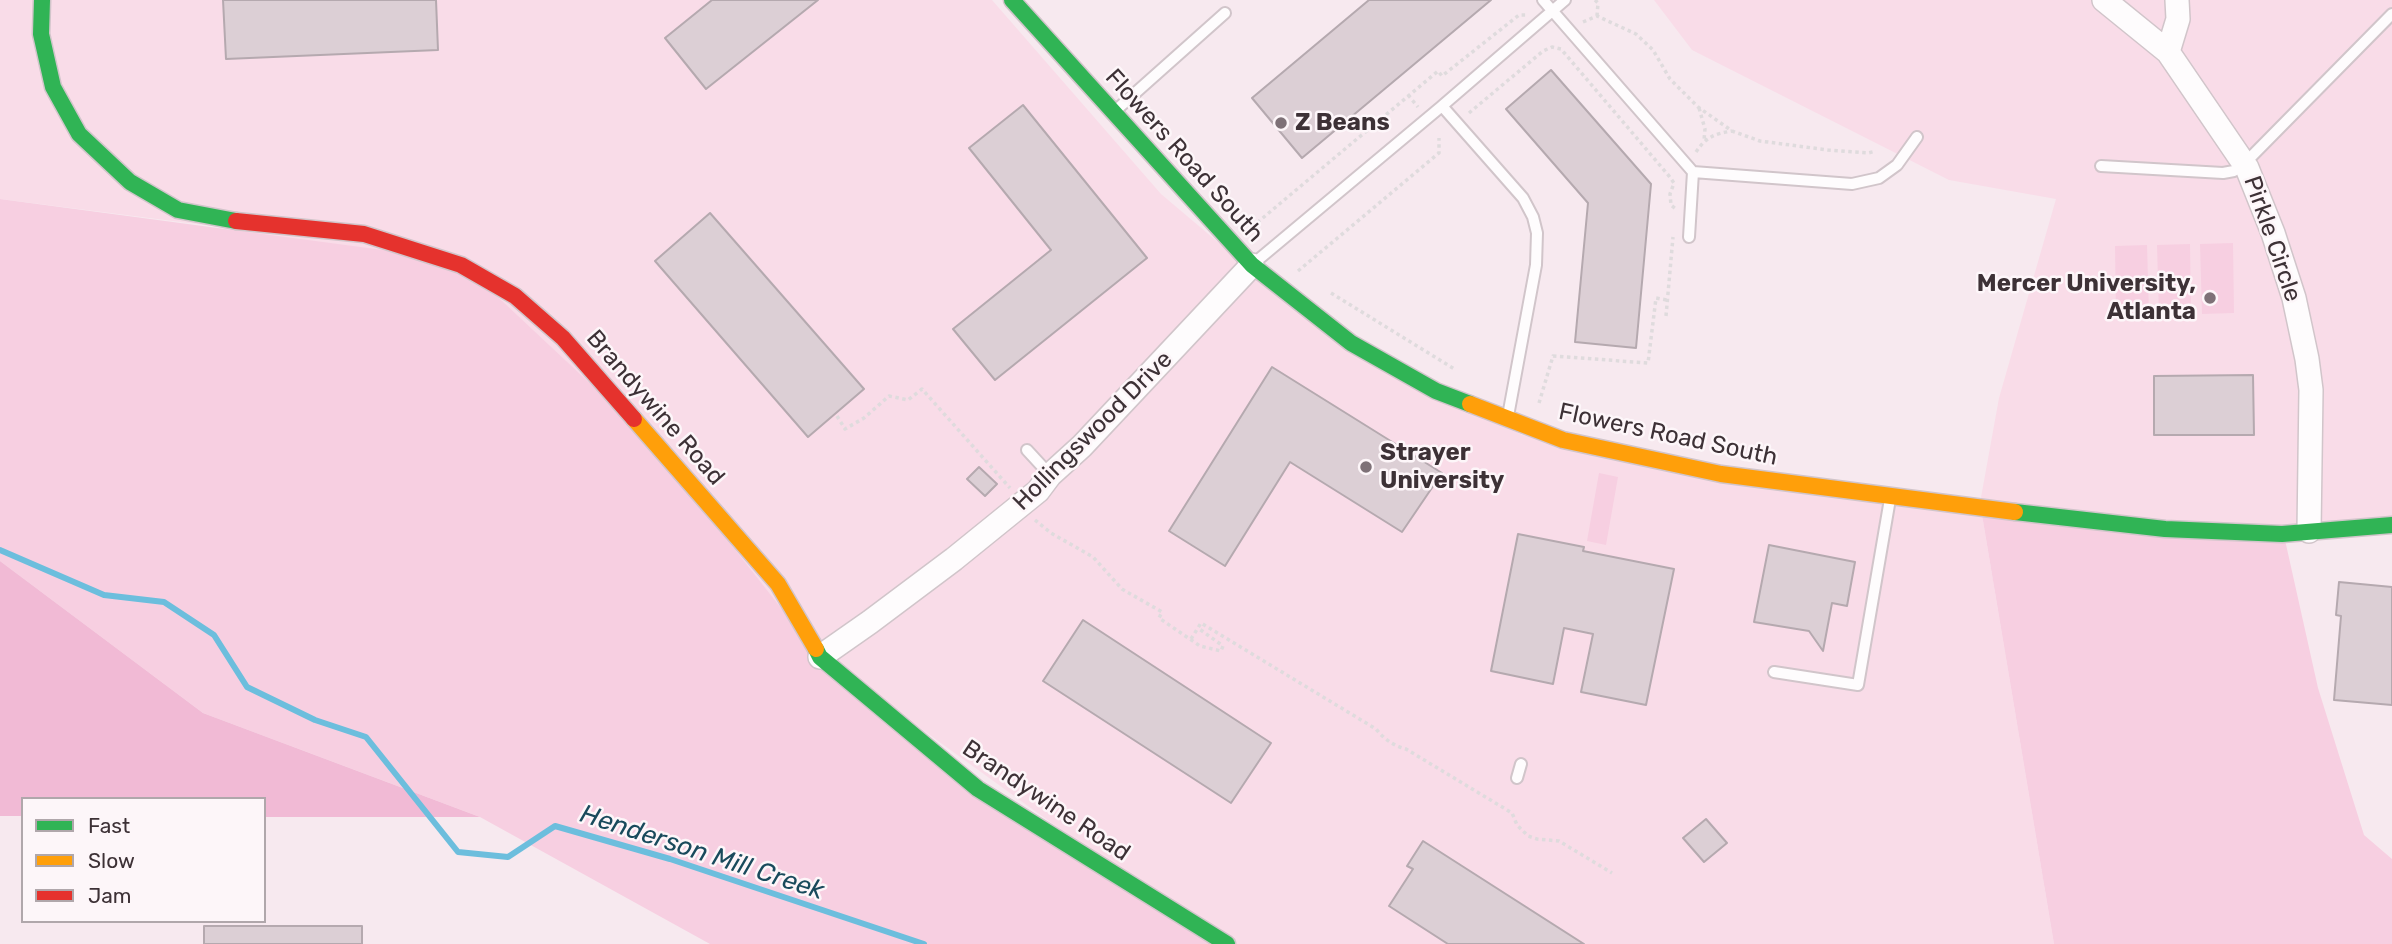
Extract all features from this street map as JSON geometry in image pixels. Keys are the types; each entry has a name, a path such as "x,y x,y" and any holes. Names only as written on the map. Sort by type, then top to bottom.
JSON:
{"street":[{"name":"Brandywine Road","path":"42,0 41,34 53,87 79,134 130,182 178,210 230,220 363,234 461,265 515,296 563,338 778,584 820,657 978,789 1227,944"},
{"name":"Flowers Road South","path":"1012,0 1252,265 1350,343 1436,391 1507,419 1563,440 1721,474 1890,497 2165,529 2281,534 2392,525"},
{"name":"Pirkle Circle","path":"2104,0 2168,52 2244,164 2273,233 2294,298 2308,359 2311,400 2309,531"},
{"path":"2168,52 2178,19 2176,0"},
{"name":"Hollingswood Drive","path":"820,657 1006,519 1038,491 1050,475 1091,437 1252,265"}],"lane":[{"path":"1543,0 1693,172 1852,184 1879,178 1897,165 1917,137"},
{"path":"1252,265 1565,0"},
{"path":"1113,113 1225,13"},
{"path":"2101,166 2223,173 2234,171 2392,14"},
{"path":"1442,106 1523,198 1533,217 1536,265 1507,419"},
{"path":"1689,237 1693,172"},
{"path":"1027,450 1050,475"},
{"path":"1774,672 1858,685 1890,497"},
{"path":"1517,778 1521,764"}],"path":[{"path":"1595,0 1598,3 1597,16"},
{"path":"1245,233 1438,71 1442,76 1519,15"},
{"path":"1583,22 1597,16 1636,34 1653,50 1670,79 1698,107 1731,131 1760,141 1828,150 1868,153 1877,151"},
{"path":"1469,113 1543,51 1552,47 1561,49 1674,183 1670,194 1671,205 1676,209"},
{"path":"1408,95 1420,110"},
{"path":"1694,155 1704,140 1705,129 1698,107"},
{"path":"1704,140 1731,131"},
{"path":"1292,262 1297,273 1439,153 1440,138"},
{"path":"1665,316 1674,235"},
{"path":"1324,288 1465,376"},
{"path":"1539,403 1553,356 1648,363 1656,298 1667,300"},
{"path":"837,416 845,429 864,418 889,396 908,400 922,389 1016,495"},
{"path":"1034,519 1051,533 1093,557 1122,589 1162,612 1159,618 1200,646 1221,651 1223,646 1198,628"},
{"path":"1191,639 1201,623 1376,729 1398,747 1406,749 1512,813 1517,825 1528,836 1559,841 1612,873"}],"shaded area":[{"path":"0,0 992,0 1161,194 1303,314 1522,435 1980,503 2054,944 1219,944 228,228 0,199"},
{"name":"Mercer University, Atlanta","path":"1654,0 2392,0 2392,523 2285,540 1980,503 1999,398 2056,199 1949,180 1692,50"},
{"path":"0,199 383,250 470,271 645,435 843,687 1219,944 710,944 480,817 203,713 0,561"},
{"path":"2233,243 2234,313 2202,314 2200,244"},
{"path":"2190,244 2191,314 2159,315 2157,245"},
{"path":"2147,245 2149,315 2116,316 2115,246"},
{"path":"1599,473 1618,477 1606,545 1587,541"},
{"path":"1980,503 2285,540 2318,688 2364,835 2392,859 2392,944 2054,944"},
{"path":"0,561 203,713 480,817 266,817 266,797 21,797 21,816 0,816"}],"building":[{"path":"223,0 436,0 438,50 226,59"},
{"path":"712,0 818,0 706,89 665,38"},
{"path":"1369,0 1491,0 1302,158 1252,98"},
{"path":"1551,70 1651,184 1636,348 1575,342 1588,203 1506,109"},
{"path":"1023,105 1147,258 995,380 953,329 1051,250 969,148"},
{"path":"710,213 864,389 808,437 655,261"},
{"name":"Strayer University","path":"1272,367 1442,473 1402,532 1290,462 1225,566 1169,531"},
{"path":"2253,375 2254,435 2154,435 2154,376"},
{"path":"979,467 997,484 985,496 967,479"},
{"path":"1518,534 1584,547 1583,551 1674,569 1646,705 1581,692 1593,634 1564,628 1553,684 1491,671"},
{"path":"1769,545 1855,562 1847,606 1832,603 1823,651 1809,631 1754,622"},
{"path":"2339,582 2392,587 2392,705 2334,700 2341,616 2336,615"},
{"path":"1083,620 1271,743 1231,803 1043,681"},
{"path":"1706,819 1727,843 1704,862 1683,838"},
{"path":"1423,841 1584,944 1448,944 1389,906 1413,869 1407,866"},
{"path":"204,926 362,926 362,944 204,944"}],"waterway":[{"name":"Henderson Mill Creek","path":"0,550 104,595 164,602 214,635 247,687 315,720 366,737 458,852 508,857 555,826 670,859 924,944"}],"traffic: fast":[{"path":"42,0 41,34 53,87 79,134 130,182 178,210 236,221"},
{"path":"1012,0 1252,265 1351,343 1436,391 1470,404"},
{"path":"2015,512 2165,529 2282,534 2392,525"},
{"path":"816,649 820,657 978,789 1227,944"}],"traffic: slow":[{"path":"1470,404 1563,440 1721,474 2015,512"},
{"path":"634,419 778,584 816,649"}],"traffic: jam":[{"path":"236,221 364,234 461,265 515,296 563,338 634,419"}],"place":[{"name":"Z Beans","path":"1281,123"},
{"name":"Mercer University, Atlanta","path":"2210,298"},
{"name":"Strayer University","path":"1366,467"}]}
